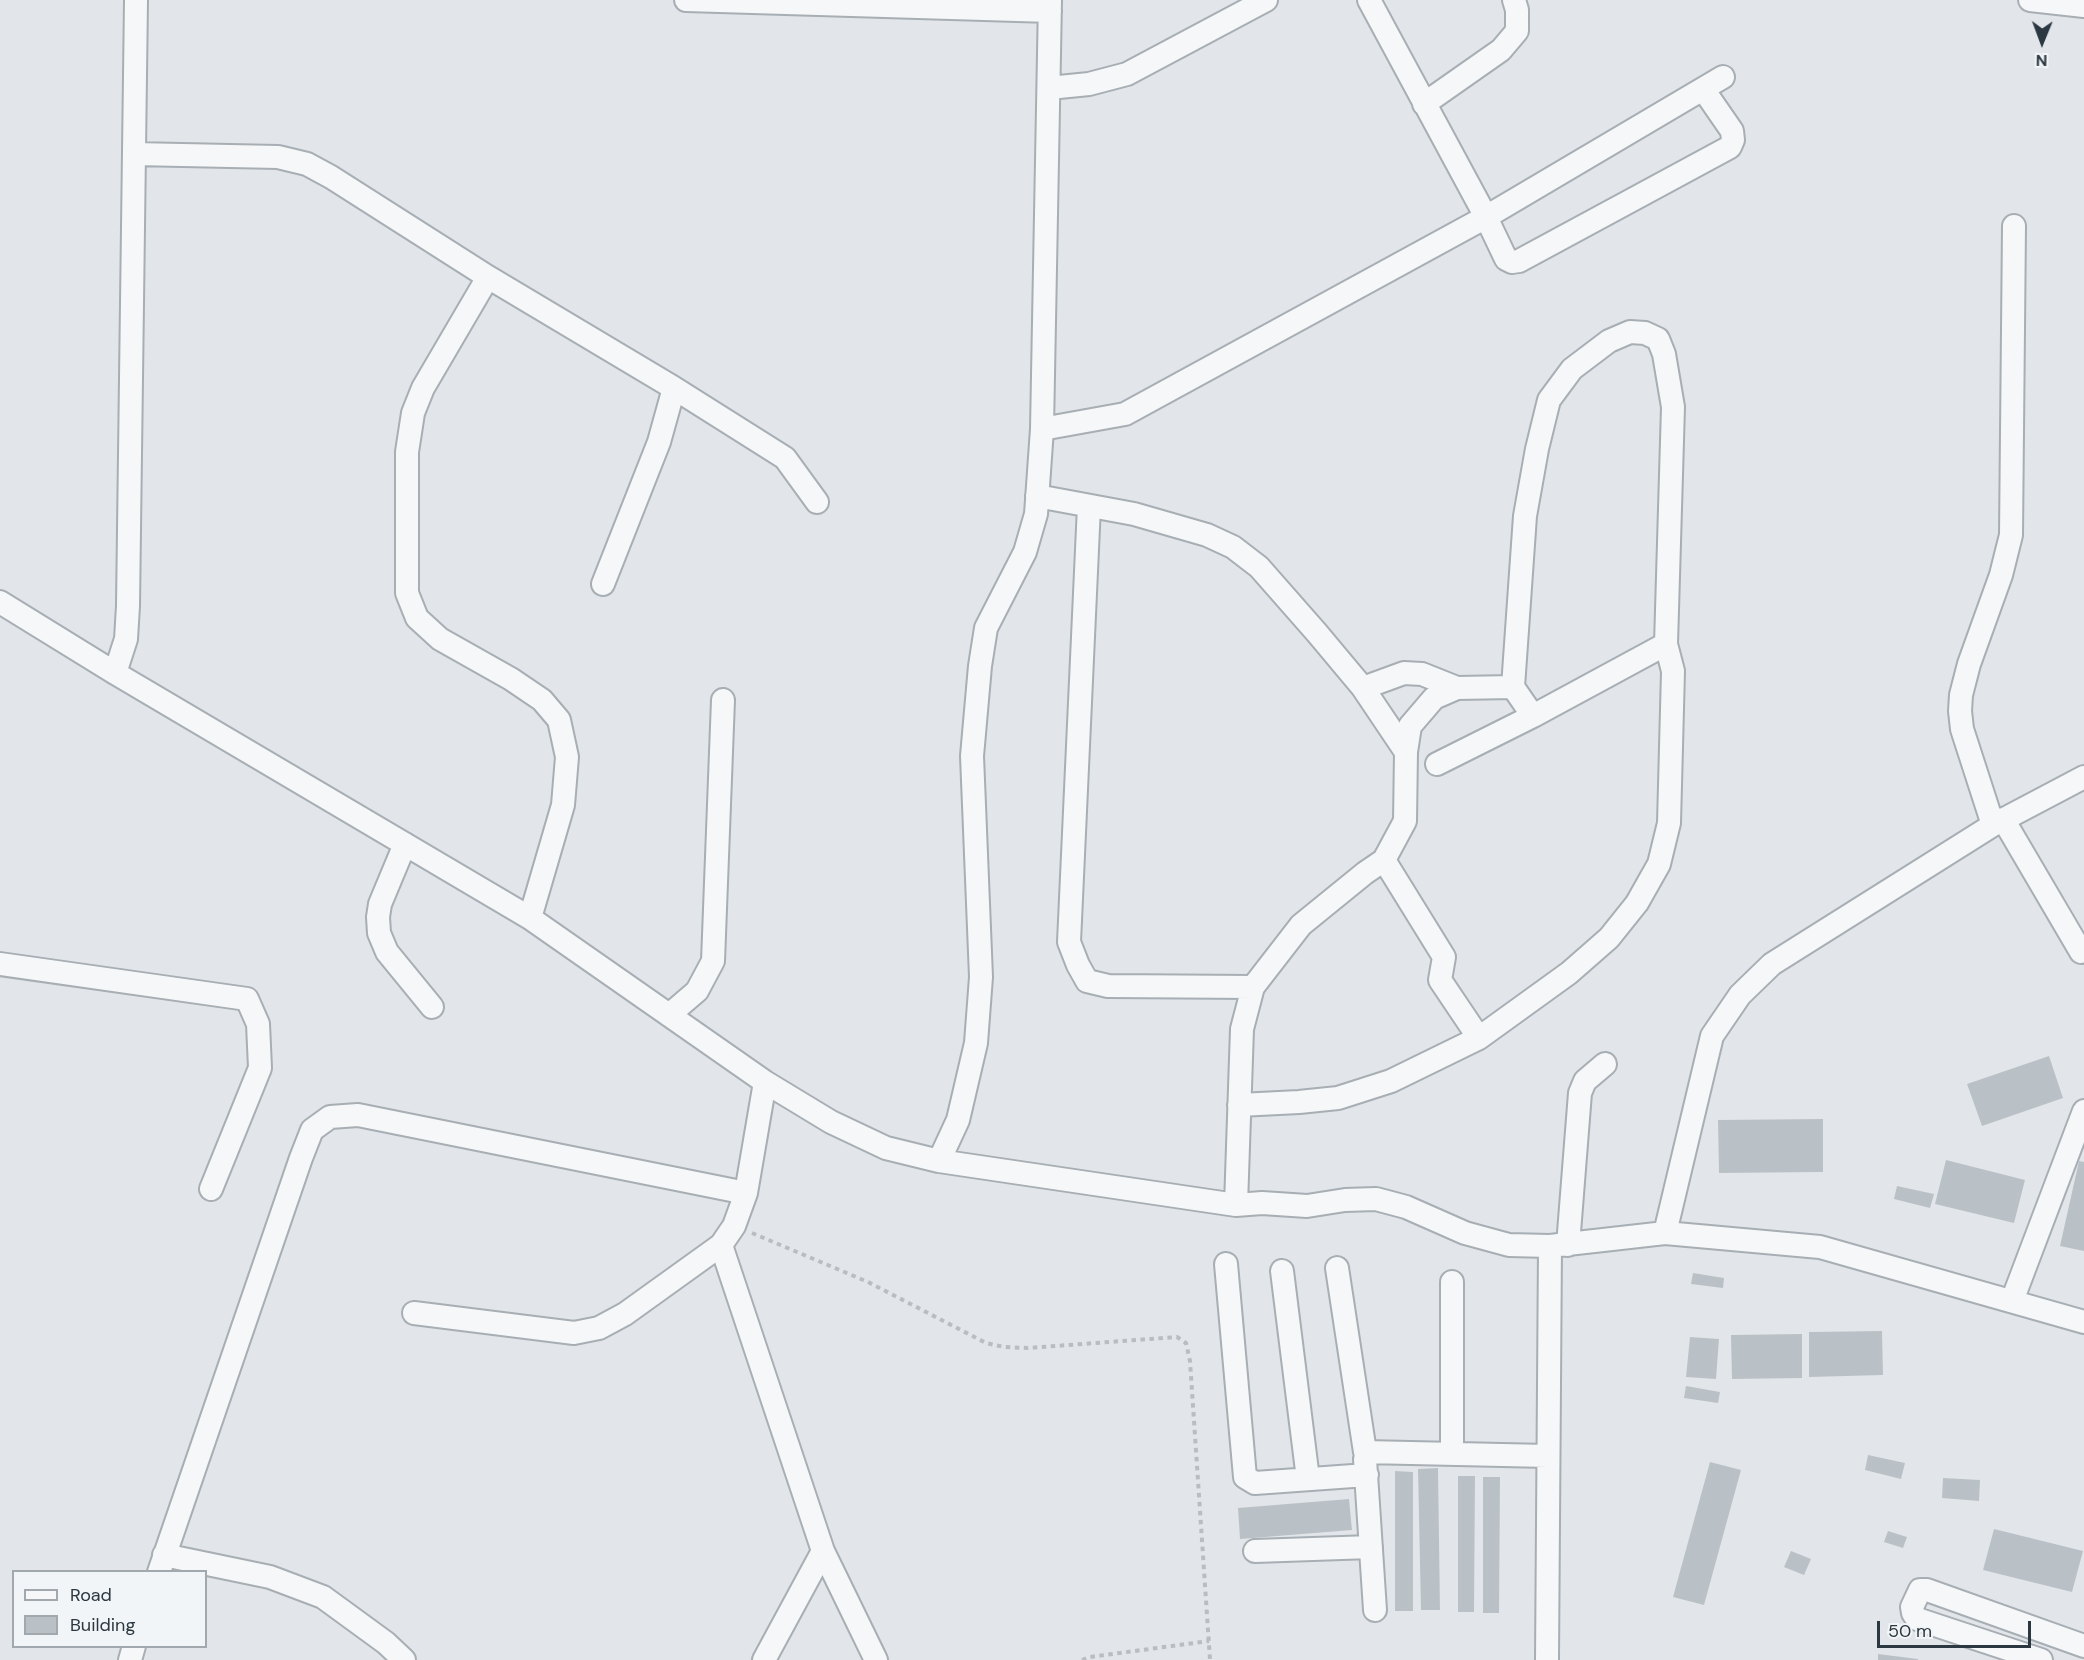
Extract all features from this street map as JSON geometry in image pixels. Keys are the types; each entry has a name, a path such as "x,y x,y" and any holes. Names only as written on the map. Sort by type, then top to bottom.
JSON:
{"street":[{"path":"115,673 126,639 128,606 136,0"},
{"path":"686,0 1050,5 1042,429 1036,514 1025,552 986,628 972,756 981,977 976,1042 958,1120 939,1161"},
{"path":"1049,88 1089,84 1127,75 1266,0"},
{"path":"1369,0 1486,217 1506,259 1512,262 1519,261 1730,147 1733,140 1732,131 1703,89"},
{"path":"1424,104 1501,50 1517,32 1517,10 1514,0"},
{"path":"2030,0 2084,6"},
{"path":"1042,429 1125,414 1486,217 1723,77"},
{"path":"134,154 279,157 307,164 785,458 817,502"},
{"path":"2014,226 2011,535 2001,575 1969,664 1961,694 1960,711 1962,729 1998,822 2081,952"},
{"path":"488,277 423,388 413,413 407,452 407,593 417,618 440,639 511,679 542,700 559,720 567,757 563,805 530,918"},
{"path":"1239,1106 1338,1098 1391,1081 1479,1038 1569,973 1609,938 1637,903 1659,864 1669,823 1673,671 1666,644 1673,407 1664,354 1658,339 1645,333 1630,332 1609,341 1572,369 1550,400 1537,449 1525,516 1513,687 1533,716"},
{"path":"603,584 659,442 674,388"},
{"path":"1037,496 1134,514 1207,535 1233,547 1259,567 1363,688 1406,752"},
{"path":"1089,506 1070,942 1078,965 1088,981 1108,986 1253,987"},
{"path":"0,602 115,673 530,918 765,1082 831,1122 886,1148 939,1161 1236,1205 1262,1203 1307,1206 1345,1200 1376,1199 1406,1207 1465,1233 1509,1245 1559,1246 1665,1233 1820,1247 2084,1322"},
{"path":"1437,764 1533,716 1666,644"},
{"path":"1363,688 1404,672 1422,674 1457,688"},
{"path":"1236,1205 1242,1029 1253,987 1301,925 1384,860 1405,821 1406,752 1410,726 1434,698 1457,688 1513,687"},
{"path":"669,1015 697,991 713,961 723,700"},
{"path":"1665,1233 1712,1036 1740,995 1772,964 1998,822 2084,777"},
{"path":"405,844 380,904 379,933 387,952 432,1007"},
{"path":"1384,860 1444,957 1440,980 1479,1038"},
{"path":"0,964 247,999 258,1024 260,1068 211,1189"},
{"path":"1547,1660 1548,1456 1559,1246 1580,1093 1585,1081 1605,1064"},
{"path":"414,1313 574,1333 599,1328 625,1314 721,1245 734,1226 746,1193 765,1082"},
{"path":"2012,1301 2084,1111"},
{"path":"404,1660 386,1643 323,1597 270,1577 161,1563 312,1130 330,1117 358,1115 746,1193"},
{"path":"721,1245 823,1551 876,1660"},
{"path":"1226,1264 1245,1477 1255,1483 1366,1475"},
{"path":"1336,1268 1365,1452 1375,1610"},
{"path":"1282,1271 1308,1479"},
{"path":"1452,1282 1452,1454"},
{"path":"1365,1452 1548,1456"},
{"path":"1255,1551 1371,1547"},
{"path":"764,1660 823,1551"},
{"path":"2041,1660 1917,1619 1912,1607 1920,1590 1927,1590 2084,1646"}],"path":[{"path":"734,1226 868,1282 987,1343 1004,1347 1029,1348 1177,1338 1186,1343 1190,1361 1210,1660"},
{"path":"1082,1660 1209,1641"}],"building":[{"path":"2049,1056 2063,1098 1982,1126 1967,1084"},
{"path":"1823,1119 1823,1172 1719,1173 1718,1120"},
{"path":"1946,1160 2025,1180 2014,1223 1935,1204"},
{"path":"2079,1161 2084,1162 2084,1251 2060,1246"},
{"path":"1897,1186 1934,1194 1930,1208 1894,1199"},
{"path":"1693,1273 1724,1278 1723,1288 1691,1284"},
{"path":"1882,1331 1883,1375 1809,1377 1809,1332"},
{"path":"1802,1334 1802,1378 1732,1379 1731,1335"},
{"path":"1690,1337 1719,1339 1716,1379 1686,1377"},
{"path":"1686,1386 1720,1392 1718,1403 1684,1398"},
{"path":"1868,1455 1905,1463 1901,1479 1865,1470"},
{"path":"1710,1462 1741,1470 1704,1605 1673,1597"},
{"path":"1438,1468 1440,1610 1421,1610 1418,1469"},
{"path":"1395,1471 1413,1472 1413,1611 1395,1611"},
{"path":"1458,1476 1475,1476 1474,1612 1458,1612"},
{"path":"1483,1477 1500,1477 1499,1613 1483,1613"},
{"path":"1943,1478 1980,1480 1979,1501 1942,1498"},
{"path":"1349,1499 1352,1530 1240,1539 1238,1508"},
{"path":"1994,1529 2083,1551 2072,1592 1983,1570"},
{"path":"1888,1531 1907,1537 1903,1548 1884,1542"},
{"path":"1791,1551 1811,1559 1804,1575 1784,1567"},
{"path":"1878,1654 1918,1659 1918,1660 1878,1660"}]}
